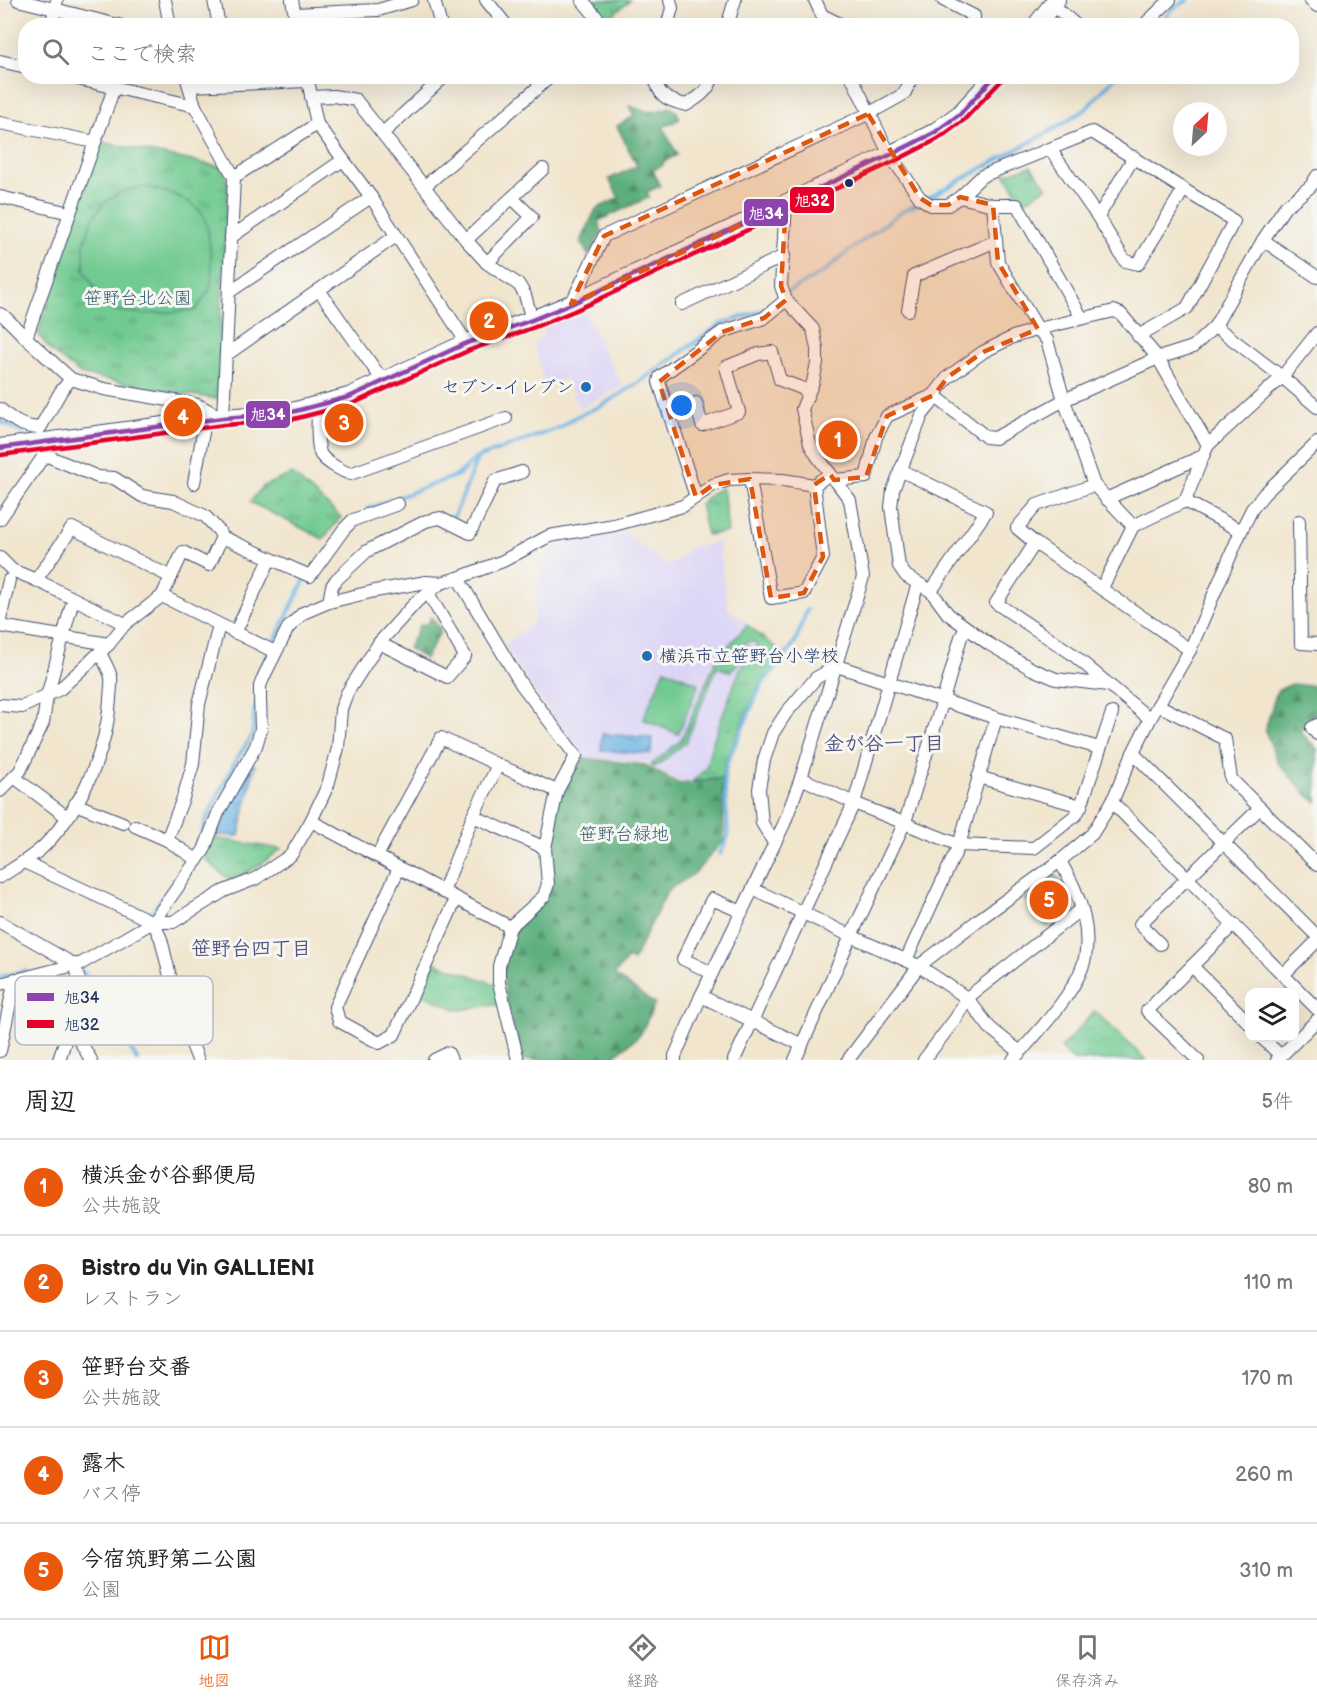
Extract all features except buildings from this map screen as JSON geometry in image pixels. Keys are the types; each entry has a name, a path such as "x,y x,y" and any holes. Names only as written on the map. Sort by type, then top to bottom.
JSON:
{"street":[{"path":"18,0 56,4 98,18"},
{"path":"165,0 168,18"},
{"path":"214,0 217,18"},
{"path":"292,0 296,18"},
{"path":"312,18 378,10 412,0"},
{"path":"434,0 439,18"},
{"path":"486,0 500,18"},
{"path":"582,0 597,18"},
{"path":"669,18 672,8 670,0"},
{"path":"729,18 735,0"},
{"path":"815,0 824,18"},
{"path":"943,0 974,18"},
{"path":"1151,18 1170,0"},
{"path":"1310,0 1317,6"},
{"path":"1042,18 1054,2 1069,18"},
{"path":"0,62 18,65"},
{"path":"98,84 195,106"},
{"path":"189,84 195,106 234,177 223,418"},
{"path":"309,84 316,124 371,197 467,343"},
{"path":"383,133 436,84"},
{"path":"425,186 542,84"},
{"path":"656,84 657,89 668,101 686,105 700,97 710,84"},
{"path":"855,84 890,155 920,198 931,205 948,205 982,176 1092,132 1234,221 1187,308 1138,336"},
{"path":"571,304 604,236 868,114 904,94 909,84"},
{"path":"0,448 223,418 288,413 349,397 467,343 571,304 890,155 934,133 960,114 988,84"},
{"path":"26,338 114,88"},
{"path":"311,97 334,96 356,100 466,240 487,263 519,285 525,295 532,320"},
{"path":"0,123 95,142"},
{"path":"234,177 316,124"},
{"path":"1050,149 1098,217 1125,261 1138,264 1184,189"},
{"path":"1098,217 1134,157"},
{"path":"231,237 343,160"},
{"path":"466,240 543,170"},
{"path":"934,395 986,437 994,438 1064,400 1158,358 1193,347 1215,326 1263,240 1285,207 1311,186 1317,176"},
{"path":"0,197 70,213"},
{"path":"230,292 371,197"},
{"path":"960,197 993,205 1017,205 1082,318"},
{"path":"487,263 532,217 512,198"},
{"path":"673,1059 784,824 837,666 863,577 850,500 810,444 802,409 817,363 813,329 786,300 781,286 786,204"},
{"path":"993,205 998,262 1047,340 1064,400 1094,485 1133,526"},
{"path":"226,355 396,236"},
{"path":"1263,240 1317,277"},
{"path":"908,310 914,276 996,241"},
{"path":"682,304 784,256"},
{"path":"319,290 383,381"},
{"path":"696,497 659,382 660,377 722,332 764,318 786,300"},
{"path":"1102,588 1133,526 1185,501 1205,451 1158,358 1121,314 1114,311 1013,337 983,352 948,377 922,415 893,490 891,507 899,566 906,576 931,591 948,614 989,644 1032,669 1056,679 1108,685"},
{"path":"0,314 71,379 104,388 198,405 223,418"},
{"path":"1215,326 1317,407"},
{"path":"1106,499 1205,451 1282,377 1317,333"},
{"path":"696,403 702,425 739,412 726,367 758,354 771,352 780,380 809,391"},
{"path":"0,519 46,442 62,391 71,379"},
{"path":"29,976 82,963 153,922 204,850 218,813 259,739 261,729 260,686 267,667 288,628 308,609 375,591 426,582 441,583 458,578 503,561 549,536 614,525 683,506 713,485 729,480 783,480 814,485 832,477 866,477 876,437 887,416 934,395"},
{"path":"318,405 318,437 321,454 338,469 350,474 506,418"},
{"path":"0,409 17,423 27,427 98,477 114,478 141,496 173,501 205,516 222,537 310,576 353,520 398,504"},
{"path":"194,483 205,421"},
{"path":"848,1060 919,966 1060,861 1092,834 1112,802 1150,719 1190,650 1240,531 1252,509 1264,494 1317,443"},
{"path":"900,470 986,512 931,591"},
{"path":"329,602 332,586 336,580 367,551 426,521 440,518 470,533 495,481 522,472"},
{"path":"750,479 771,598 804,593 824,557 814,485"},
{"path":"1094,485 1037,505 1017,528 1035,543 1190,650"},
{"path":"1185,501 1240,531"},
{"path":"1299,521 1301,643 1317,644"},
{"path":"36,580 72,528 171,577"},
{"path":"0,705 22,707 60,689 105,648 125,624 162,596 183,552 209,565 222,537"},
{"path":"1035,543 996,603 1071,652 1118,697 1150,719"},
{"path":"0,558 12,570 125,624"},
{"path":"235,633 270,559"},
{"path":"458,578 521,684 576,756 556,790 546,848 548,884 544,896 510,927 499,966 498,983 518,1060"},
{"path":"0,620 9,580"},
{"path":"24,862 153,922 173,922 224,891 255,879 291,855 328,785 338,748 341,709 347,693 379,643 417,601 441,583"},
{"path":"734,1060 854,803 918,583"},
{"path":"379,643 447,677 465,656 428,593"},
{"path":"162,596 271,650 274,654"},
{"path":"0,791 20,771 43,723 47,696 71,607"},
{"path":"167,840 193,764 199,704 219,625"},
{"path":"0,626 64,636 105,648"},
{"path":"795,1060 905,822 944,700 961,637 966,628"},
{"path":"0,877 24,862 44,845 68,817 87,782 103,745 109,716 111,677 105,648"},
{"path":"774,843 762,823 759,789 770,742 786,712 816,678 837,666 996,718 1099,748"},
{"path":"1158,705 1225,740 1231,779 1317,865"},
{"path":"801,778 854,803 959,845 1034,848 1076,815 1112,713"},
{"path":"906,960 959,845 996,718"},
{"path":"1317,725 1312,728 1317,734"},
{"path":"377,856 441,738 556,790"},
{"path":"1133,753 1317,936"},
{"path":"443,892 473,816 498,765"},
{"path":"14,777 68,817"},
{"path":"978,777 1081,806"},
{"path":"1112,802 1317,1009"},
{"path":"75,804 167,840 197,860"},
{"path":"1160,944 1140,924 1260,808"},
{"path":"473,816 546,848"},
{"path":"311,821 510,927"},
{"path":"753,890 919,966 967,998 990,1028 1017,1056 1068,995 1085,958 1086,929 1081,909 1075,890 1060,861"},
{"path":"399,868 335,1007 339,1021 379,1043 394,1035 456,899"},
{"path":"712,973 683,959 712,899 742,912"},
{"path":"924,1060 956,1018 967,998 1081,909"},
{"path":"0,922 75,966 78,976"},
{"path":"153,922 161,939 170,976"},
{"path":"1198,1060 1147,1011 1233,924"},
{"path":"1283,975 1317,941"},
{"path":"1192,966 1245,1019"},
{"path":"0,984 15,979"},
{"path":"0,1051 15,979"},
{"path":"701,996 802,1045"},
{"path":"1265,1042 1279,1058 1317,1020"},
{"path":"59,1060 64,1045"},
{"path":"82,1045 91,1060"},
{"path":"192,1045 198,1060"},
{"path":"434,1060 448,1053 451,1060"}],"highlighted area":[{"path":"868,114 920,198 931,205 948,205 960,197 993,205 998,262 1038,329 983,352 948,377 934,395 887,416 866,477 834,480 830,474 814,485 823,557 804,593 771,598 750,479 713,485 696,497 659,382 722,332 764,318 786,300 781,286 786,204 571,304 604,236"}],"shaded area":[{"path":"584,308 623,386 579,409 566,378 546,387 533,342 545,337 540,327"},
{"name":"横浜市立笹野台小学校","path":"625,533 669,566 693,545 695,547 718,541 728,608 784,654 760,684 725,763 722,778 680,782 646,762 583,757 525,678 504,645 534,622 535,591 555,540 566,545"}],"green space":[{"path":"590,0 630,0 609,18 605,18"},
{"path":"629,106 650,111 670,107 677,112 680,119 663,127 677,155 653,170 660,186 647,192 649,197 598,221 602,232 588,256 581,241 596,209 619,198 609,179 637,166 617,126 634,116"},
{"name":"笹野台北公園","path":"101,142 221,167 228,182 217,399 80,374 51,351 38,334"},
{"path":"1031,166 1047,187 1023,202 1019,199 1005,201 1004,199 1016,191 1005,174"},
{"path":"144,187 184,199 203,215 209,238 211,285 196,310 146,314 117,311 97,292 84,270 84,244 92,219 105,202 123,191"},
{"path":"292,474 341,517 323,539 250,502 263,486"},
{"path":"723,488 728,532 707,535 700,504 713,492"},
{"path":"431,617 441,630 425,659 408,648 420,625 427,624"},
{"path":"747,625 784,654 760,684 725,763 722,778 693,781 706,768 711,747 740,669 757,647 756,643 750,641 720,655"},
{"path":"749,646 751,649 730,672 717,667 686,742 655,767 651,765 681,740 716,660 721,661"},
{"path":"665,669 699,684 678,734 643,719"},
{"path":"1291,684 1317,686 1317,713 1300,731 1317,749 1317,802 1307,795 1278,763 1265,730 1277,691"},
{"name":"笹野台緑地","path":"583,758 645,765 679,784 722,779 724,840 694,874 668,890 633,961 628,958 614,975 655,1004 640,1035 609,1060 522,1060 507,1006 502,966 514,931 545,899 551,839 559,796"},
{"path":"214,838 281,849 250,871 229,880 204,858"},
{"path":"1055,875 1071,895 1072,905 1068,911 1047,927 1024,899"},
{"path":"431,961 495,984 503,1004 458,1010 418,993"},
{"path":"1095,1011 1146,1060 1073,1060 1061,1048"}],"water":[{"path":"602,734 652,738 651,754 601,750"},
{"path":"251,764 255,765 239,836 216,835"}],"waterway":[{"path":"1165,18 1172,9 1188,0"},
{"path":"786,293 824,272 901,212 1085,110 1109,84"},
{"path":"453,518 477,458 561,427 641,381 721,324 771,306"},
{"path":"0,421 23,433"},
{"path":"367,509 458,475 476,458"},
{"path":"259,673 306,577"},
{"path":"720,854 728,836 724,777 727,763 762,684 783,660 796,640 807,610"},
{"path":"148,916 198,848 206,820 236,760 252,736 255,707"},
{"path":"0,977 26,971"},
{"path":"84,972 87,976"},
{"path":"129,1045 137,1060"}],"transit line":[{"name":"旭34","path":"0,448 223,418 288,413 349,397 467,343 571,304 890,155 934,133 960,114 988,84"},
{"name":"旭32","path":"1,455 224,425 290,420 352,404 470,350 574,311 893,162 938,139 964,120 998,84"}],"place":[{"name":"Bistro du Vin GALLIENI","path":"489,321"},
{"name":"セブン-イレブン","path":"586,387"},
{"name":"露木","path":"183,417"},
{"name":"笹野台交番","path":"344,423"},
{"name":"横浜金が谷郵便局","path":"838,440"},
{"name":"横浜市立笹野台小学校","path":"647,656"},
{"name":"今宿筑野第二公園","path":"1049,900"}],"district":[{"name":"金が谷一丁目","path":"884,743"},
{"name":"笹野台四丁目","path":"251,948"}]}
